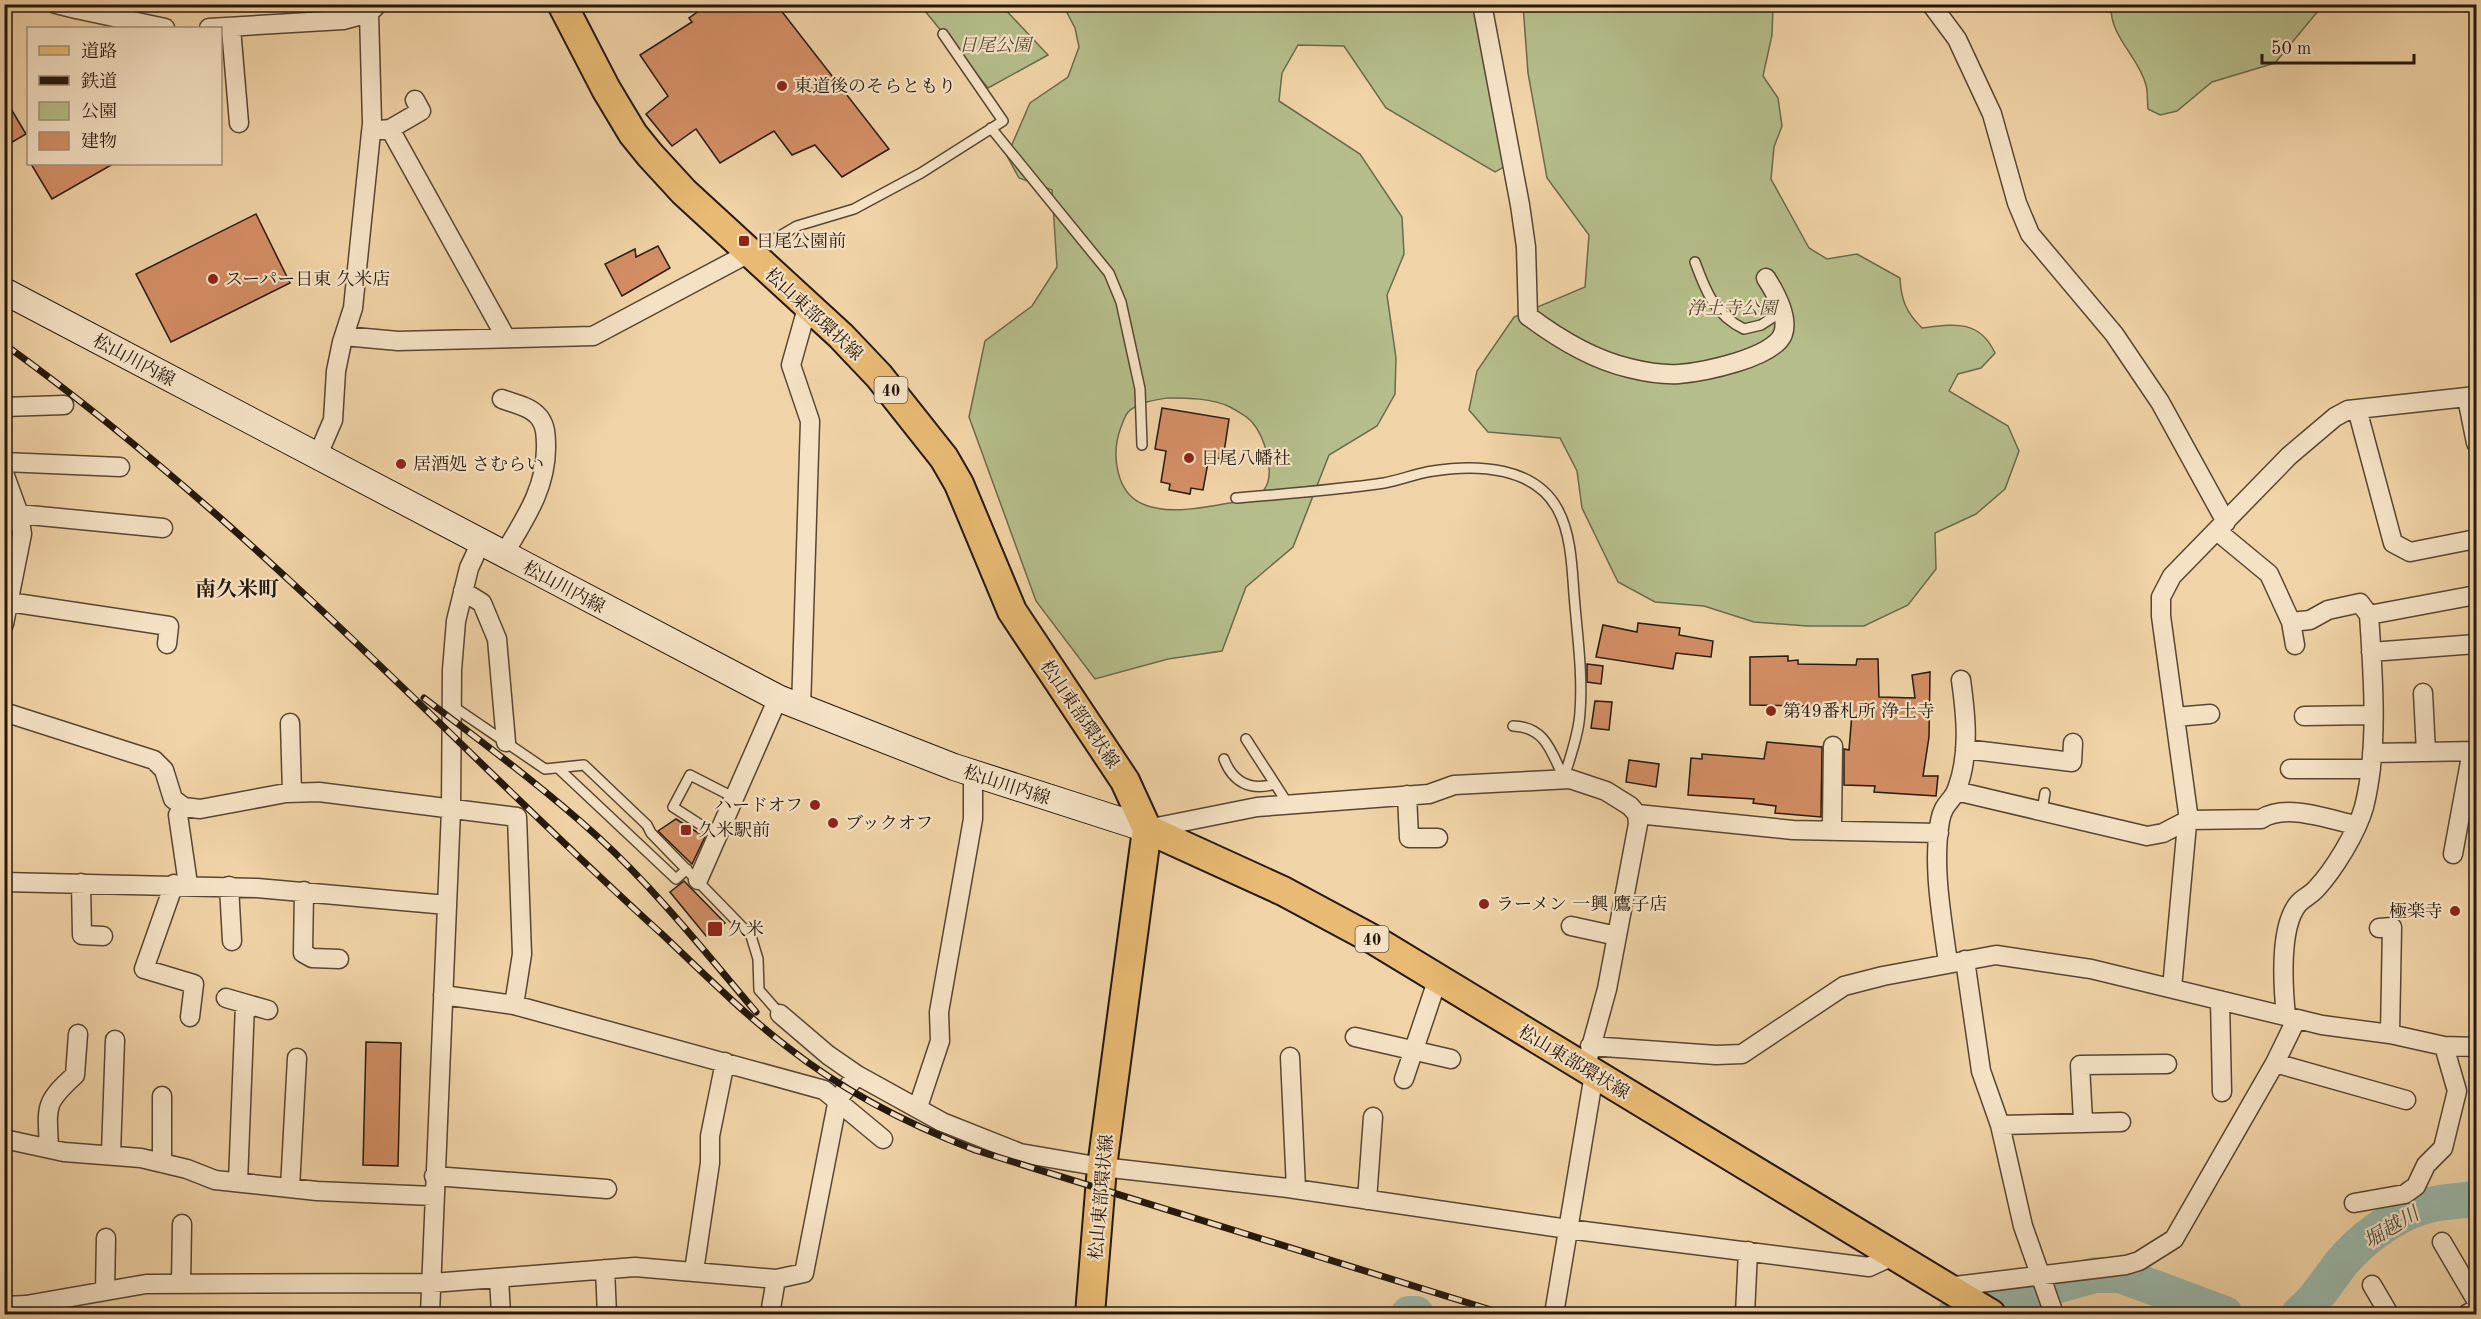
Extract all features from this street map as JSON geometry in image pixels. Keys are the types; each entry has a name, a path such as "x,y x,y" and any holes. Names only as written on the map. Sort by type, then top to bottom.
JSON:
{"main road":[{"name":"松山東部環状線","path":"562,4 597,75 633,134 684,192 807,308 841,336 879,376 944,458 958,484 1012,610 1125,781 1147,829 1102,1167 1090,1314"},
{"name":"松山川内線","path":"4,291 789,704 973,774 1147,829"},
{"name":"松山東部環状線","path":"1147,829 1283,891 1376,940 1590,1064 1893,1256 1991,1314"}],"street":[{"path":"56,4 76,7 132,26 148,27"},
{"path":"1482,4 1520,205 1526,248 1528,316 1584,350 1626,368 1678,374 1757,355 1775,345 1783,333 1781,312 1776,293 1766,278"},
{"path":"1931,4 1957,39 1992,114 2017,203 2030,234 2114,334 2160,402 2222,526 2269,574 2291,622 2295,645"},
{"path":"222,28 344,20 373,9 371,132 353,308 336,371 333,420 316,457"},
{"path":"231,28 239,123"},
{"path":"371,132 390,129 421,111 415,100"},
{"path":"390,129 506,338"},
{"path":"344,336 398,341 593,336 749,253"},
{"path":"692,874 718,836 735,798 789,704 811,432 810,421 791,365 807,308"},
{"path":"2172,988 2188,820 2161,616 2161,597 2172,576 2289,456 2335,417 2348,410 2472,397 2476,443"},
{"path":"502,399 534,412 544,424 546,444 546,468 541,488 504,554"},
{"path":"4,407 64,405"},
{"path":"2357,409 2393,543 2410,552 2476,539"},
{"path":"4,462 120,467"},
{"path":"4,473 19,514 22,534 12,557 9,602 4,624"},
{"path":"19,514 163,528"},
{"path":"430,1314 451,810 451,705 456,621 469,568 481,542"},
{"path":"463,591 482,603 497,639 506,742"},
{"path":"2369,615 2476,595"},
{"path":"9,602 169,626 167,644"},
{"path":"1952,1290 2133,1263 2174,1239 2275,1063 2291,1018 2284,959 2291,922 2297,904 2314,891 2331,872 2355,825 2363,809 2372,761 2369,615 2360,603 2328,610 2310,620 2291,622"},
{"path":"2371,652 2476,644"},
{"path":"1961,680 1966,720 1965,749 1956,791 1946,802 1939,833 1940,893 1981,1071 2000,1125 2023,1226 2054,1314"},
{"path":"2423,693 2426,752"},
{"path":"4,712 154,760 164,770 173,799 184,807 200,808 292,793 319,792 517,817 522,954 514,1005"},
{"path":"2175,717 2210,714"},
{"path":"2304,716 2372,715"},
{"path":"290,723 292,793"},
{"path":"1965,749 2072,762 2073,743"},
{"path":"1828,831 1832,823 1833,746"},
{"path":"2290,769 2372,761 2426,752 2474,751 2453,854"},
{"path":"918,1107 940,1041 939,1012 973,819 973,774"},
{"path":"1147,829 1235,810 1429,794 1454,785 1564,778 1606,791 1630,806 1637,814 1638,824 1617,936 1590,1064 1554,1314"},
{"path":"1956,791 2147,836 2163,833 2188,820 2261,819 2270,814 2287,812 2355,825"},
{"path":"1407,795 1409,838 1438,838"},
{"path":"184,807 178,815 181,884 144,969 194,984 190,1017"},
{"path":"1637,814 1828,831 1939,833"},
{"path":"4,882 229,886 447,905"},
{"path":"81,883 82,934 103,936"},
{"path":"229,886 232,941"},
{"path":"304,891 303,953 312,958 339,958"},
{"path":"1571,926 1617,936"},
{"path":"2379,928 2392,927 2390,1034"},
{"path":"1590,1064 1742,1054 1844,986 1957,961 1996,955 2091,969 2291,1018 2390,1034 2444,1046 2476,1047"},
{"path":"1404,1079 1438,978"},
{"path":"443,995 514,1005 824,1090 838,1099 883,1139"},
{"path":"226,998 268,1010"},
{"path":"2220,1000 2222,1092"},
{"path":"238,1182 245,1004"},
{"path":"780,1014 828,1055 857,1075 942,1122 1020,1153 1102,1167 1296,1189 1568,1229 1869,1267 1893,1256"},
{"path":"49,1147 47,1108 55,1093 75,1075 78,1034"},
{"path":"1355,1037 1451,1059"},
{"path":"111,1153 116,1040"},
{"path":"2354,1203 2405,1194 2416,1186 2426,1165 2443,1148 2457,1091 2444,1046"},
{"path":"1290,1057 1296,1189"},
{"path":"290,1188 297,1058"},
{"path":"694,1271 710,1163 710,1136 725,1062"},
{"path":"2275,1063 2406,1100"},
{"path":"2083,1121 2080,1065 2167,1064"},
{"path":"4,1306 147,1284 432,1283 635,1267 776,1279 804,1273 838,1099 857,1075"},
{"path":"162,1096 162,1163"},
{"path":"1367,1200 1373,1117"},
{"path":"2000,1125 2083,1121 2121,1122"},
{"path":"4,1139 64,1152 111,1153 187,1168 215,1180 290,1188 434,1196"},
{"path":"434,1176 607,1189"},
{"path":"181,1284 182,1224"},
{"path":"105,1291 106,1238"},
{"path":"2442,1242 2476,1300"},
{"path":"1742,1314 1748,1251"},
{"path":"605,1269 607,1314"},
{"path":"499,1278 501,1314"},
{"path":"770,1314 776,1279"},
{"path":"2372,1285 2389,1314"},
{"path":"2467,1314 2476,1309"}],"lane":[{"path":"749,253 798,226 854,209 921,173 1003,121 943,34"},
{"path":"991,128 1108,273 1120,302 1140,388 1142,445"},
{"path":"1695,262 1714,307 1729,322 1744,329 1761,326 1781,312"},
{"path":"1236,498 1367,485 1461,468 1495,469 1524,477 1545,492 1559,511 1572,562 1580,712 1564,778"},
{"path":"451,705 545,769 584,765 647,825 651,832 751,936 758,959 759,990 780,1014"},
{"path":"1513,726 1528,727 1537,733 1549,746 1564,778"},
{"path":"1246,739 1288,804"},
{"path":"1224,759 1229,773 1239,781 1263,787 1275,784"},
{"path":"558,768 676,879 692,874"},
{"path":"718,836 673,807 690,775 735,798"},
{"path":"2042,811 2045,793"}],"green space":[{"path":"2111,4 2323,5 2275,63 2212,82 2177,111 2160,115 2148,109 2147,88 2137,65 2119,37 2112,16"},
{"name":"日尾公園","path":"920,5 1001,5 1048,55 988,88"},
{"path":"1063,5 1473,5 1513,162 1495,172 1386,108 1344,46 1298,45 1282,73 1279,101 1360,154 1402,217 1404,254 1387,295 1396,358 1395,394 1377,426 1329,455 1293,547 1246,587 1222,651 1168,659 1095,679 1036,601 969,417 985,341 1032,306 1057,267 1052,190 1019,178 1007,156 1030,103 1068,77 1079,47 1075,28","holes":["1167,398 1199,399 1223,404 1252,422 1265,446 1269,465 1269,475 1264,490 1244,501 1176,510 1155,508 1135,500 1127,492 1118,472 1116,449 1121,427 1125,417 1133,408 1142,403"]},
{"name":"浄土寺公園","path":"1523,5 1773,5 1772,35 1763,76 1778,98 1782,126 1774,147 1771,179 1809,248 1827,259 1857,254 1900,278 1905,305 1922,328 1955,325 1973,329 1981,334 1995,353 1981,368 1958,374 1949,391 2008,426 2019,451 2005,489 1976,514 1935,533 1936,569 1908,605 1864,626 1807,626 1754,622 1704,606 1655,602 1618,582 1582,508 1577,471 1560,438 1488,432 1469,410 1477,371 1514,317 1585,287 1589,235 1547,178 1528,73"}],"building":[{"name":"東道後のそらともり","path":"709,4 776,4 889,149 842,177 815,145 792,155 774,131 720,163 696,129 672,146 646,114 668,96 640,55 692,22 689,18"},
{"path":"4,97 26,134 4,147"},
{"path":"32,165 111,165 52,199"},
{"name":"スーパー日東 久米店","path":"256,214 290,283 171,342 136,274"},
{"path":"658,246 670,268 622,296 605,264 635,249 636,257"},
{"path":"1162,408 1229,419 1223,459 1209,457 1203,490 1191,488 1190,494 1169,490 1170,484 1161,482 1166,451 1155,449"},
{"path":"1638,623 1680,628 1679,635 1713,641 1711,657 1676,653 1673,669 1596,657 1603,625 1637,632"},
{"path":"1788,656 1788,661 1798,660 1798,664 1856,665 1857,659 1878,659 1879,697 1915,698 1912,675 1930,672 1929,737 1923,776 1938,776 1936,796 1874,792 1875,786 1844,785 1844,749 1849,750 1852,713 1817,714 1817,710 1808,710 1808,706 1750,705 1750,657"},
{"path":"1587,664 1603,666 1601,684 1587,682"},
{"path":"1595,701 1612,702 1609,730 1591,728"},
{"path":"1767,742 1822,747 1821,817 1775,813 1776,806 1753,803 1754,799 1688,795 1691,758 1702,759 1702,754 1764,759"},
{"path":"1629,760 1659,764 1656,787 1626,782"},
{"path":"676,819 705,837 692,864 658,831"},
{"path":"684,881 725,923 710,935 706,936 670,892"},
{"path":"366,1042 401,1043 398,1166 363,1165"}],"waterway":[{"name":"堀越川","path":"2299,1314 2348,1256 2366,1238 2388,1223 2399,1216 2429,1205 2476,1199"},
{"name":"堀越川","path":"1955,1314 2095,1275 2120,1275 2225,1314"},
{"name":"堀越川","path":"1409,1314 1416,1314"}],"railway":[{"path":"4,344 132,442 253,547 723,992 770,1033 830,1078 900,1118 975,1150 1504,1314"},
{"path":"424,698 534,783 598,837 660,900 756,1012"}],"place":[{"name":"東道後のそらともり","path":"782,86"},
{"name":"日尾公園前","path":"744,241"},
{"name":"スーパー日東 久米店","path":"213,279"},
{"name":"日尾八幡社","path":"1189,458"},
{"name":"居酒処 さむらい","path":"401,464"},
{"name":"第49番札所 浄土寺","path":"1771,711"},
{"name":"ハードオフ","path":"815,805"},
{"name":"ブックオフ","path":"833,823"},
{"name":"久米駅前","path":"686,830"},
{"name":"ラーメン 一興 鷹子店","path":"1484,904"},
{"name":"極楽寺","path":"2455,911"},
{"name":"久米","path":"715,929"}],"district":[{"name":"南久米町","path":"237,589"}]}
